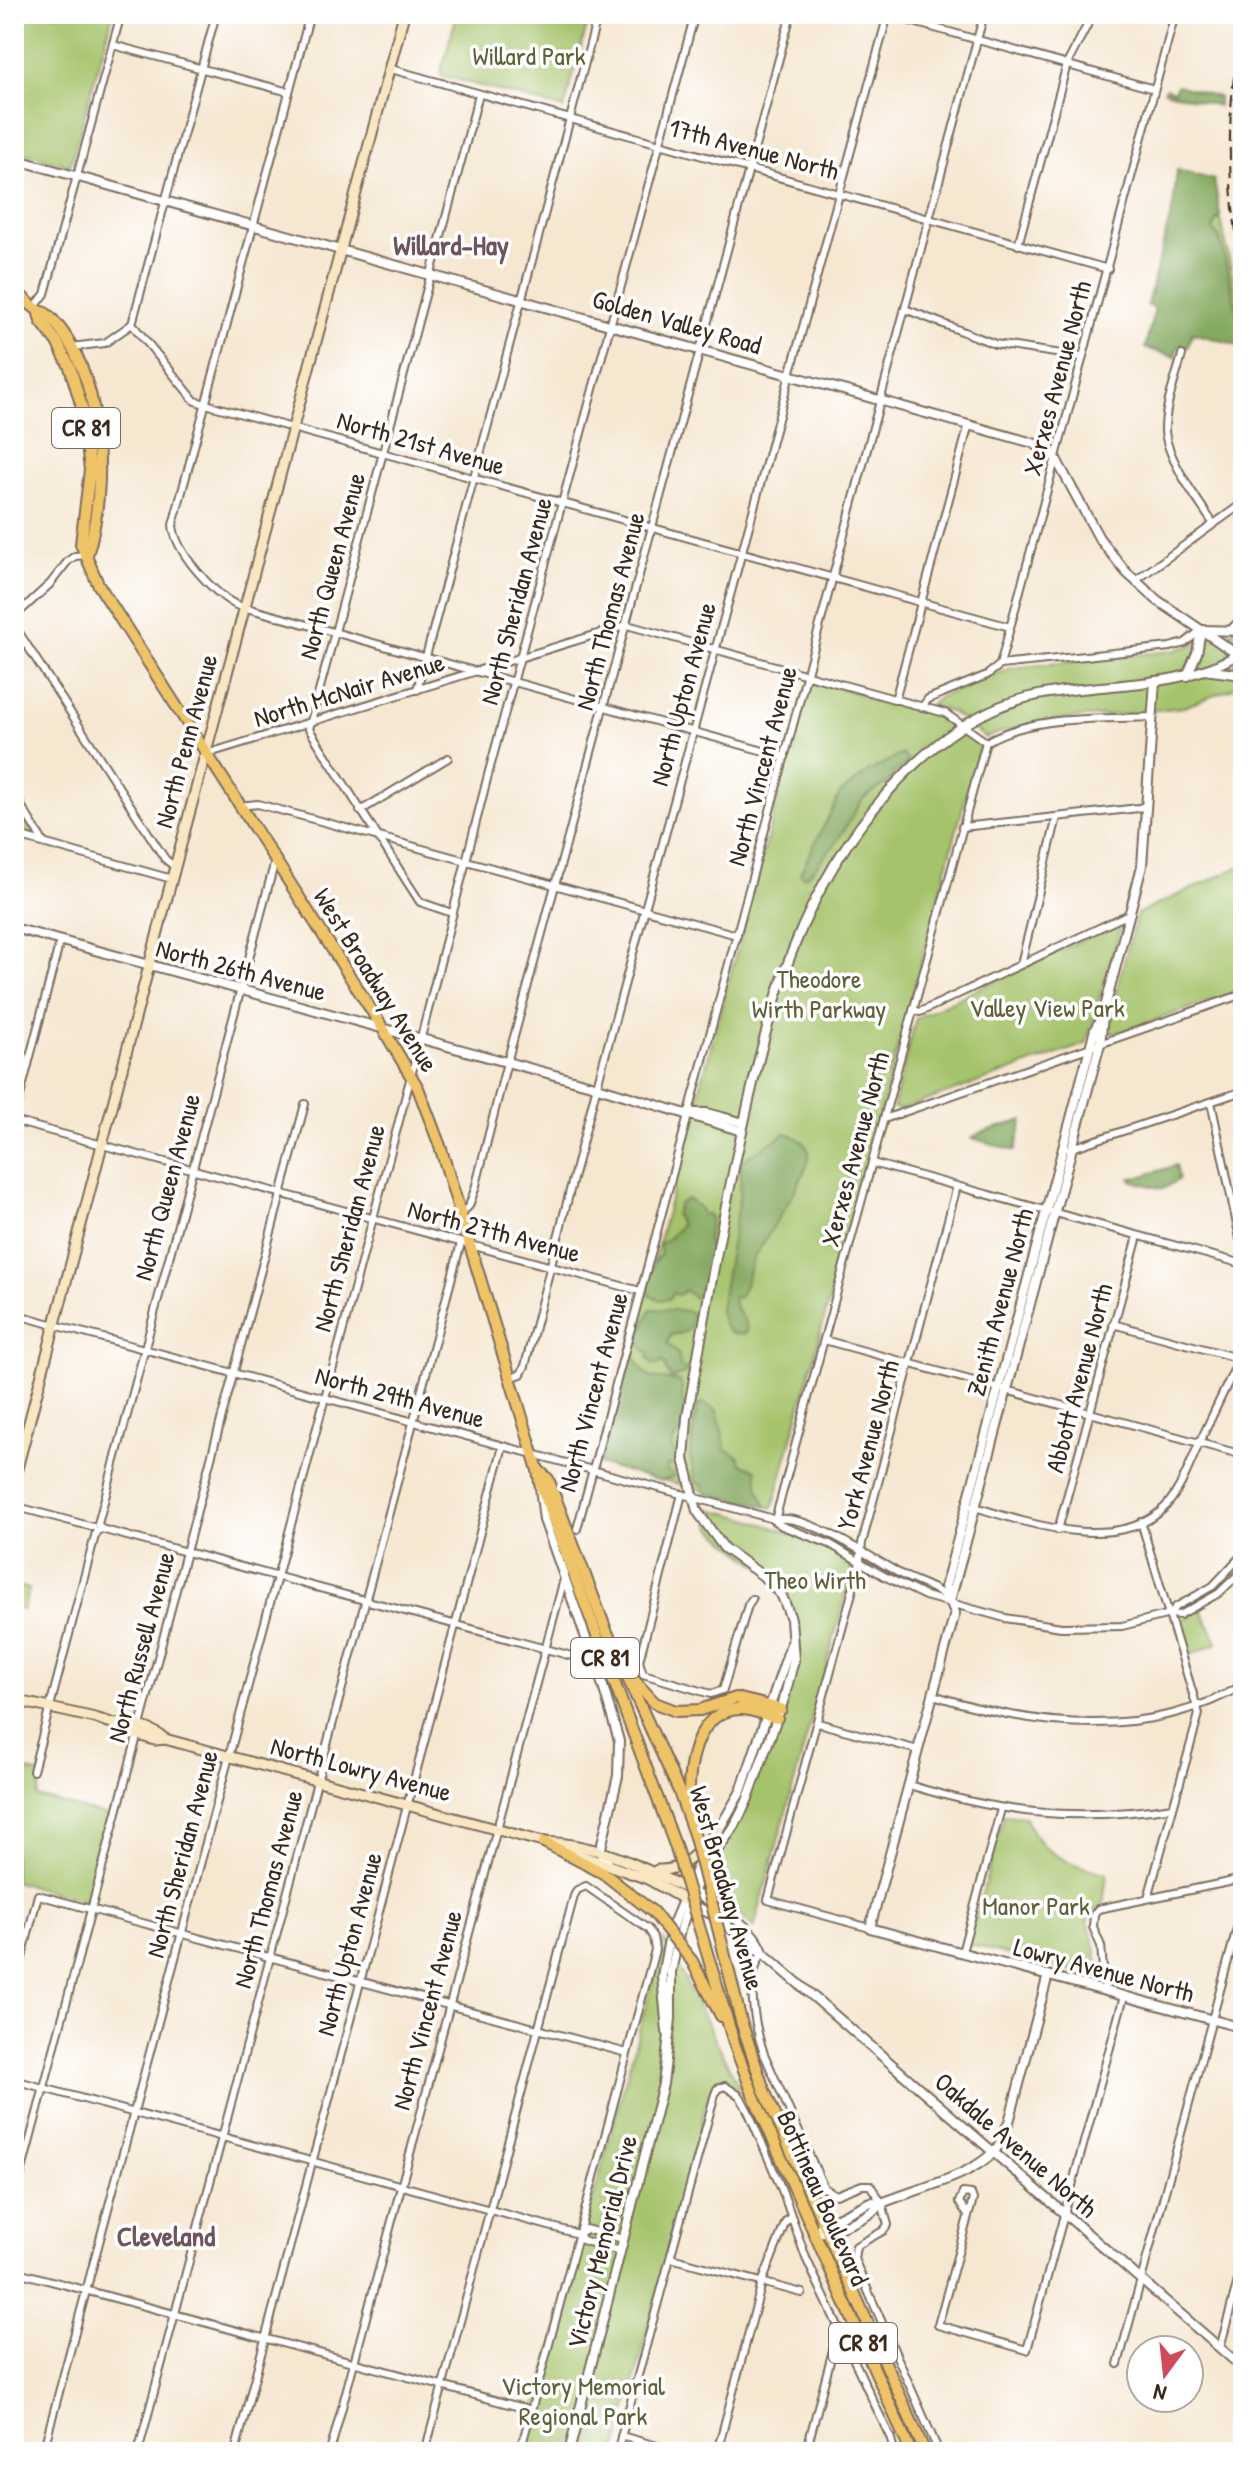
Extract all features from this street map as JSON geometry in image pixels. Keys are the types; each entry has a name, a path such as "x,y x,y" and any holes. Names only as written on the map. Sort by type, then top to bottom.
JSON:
{"main road":[{"name":"North Penn Avenue","path":"14,1480 404,14"},
{"name":"West Broadway Avenue","path":"14,290 46,312 71,347 89,392 100,454 99,486 87,555"},
{"name":"West Broadway Avenue","path":"36,308 70,367 86,425 90,470 81,544 98,584 383,1030 411,1075 430,1114 461,1214 466,1244 540,1483 675,1845 753,2094"},
{"name":"West Broadway Avenue","path":"538,1470 548,1479 621,1664 694,1832 741,2021 770,2102"},
{"path":"621,1664 649,1699 664,1707 694,1712 736,1698 774,1712"},
{"name":"North Lowry Avenue","path":"14,1700 115,1724 123,1722 139,1731 157,1732 165,1739 544,1842 688,1895"},
{"path":"694,1832 689,1798 690,1776 702,1732 716,1718 730,1711 774,1712"},
{"path":"651,1869 667,1871 687,1862 719,1830"},
{"path":"544,1842 603,1873 653,1912 692,1961 744,2069"},
{"name":"North Lowry Avenue","path":"544,1842 600,1852 651,1869 688,1895"},
{"name":"Bottineau Boulevard","path":"753,2094 911,2452"},
{"name":"Bottineau Boulevard","path":"770,2102 925,2452"}],"street":[{"path":"36,308 45,294 121,14"},
{"path":"71,347 105,343 132,324 216,14"},
{"path":"310,14 204,403 173,532 197,571 230,602 244,608 785,757"},
{"path":"417,690 598,14"},
{"name":"North Sheridan Avenue","path":"43,2452 452,913 695,14"},
{"name":"North Thomas Avenue","path":"461,1214 472,1200 791,14"},
{"path":"887,14 1154,89"},
{"name":"North Upton Avenue","path":"510,1378 521,1374 525,1366 597,1087 887,14"},
{"name":"North Vincent Avenue","path":"577,1529 984,14"},
{"path":"1018,245 1067,64 1093,14"},
{"name":"Xerxes Avenue North","path":"1000,665 1175,14"},
{"path":"113,45 289,92"},
{"name":"17th Avenue North","path":"391,69 1108,269"},
{"name":"North Queen Avenue","path":"310,723 479,94"},
{"name":"Golden Valley Road","path":"14,159 969,424 1033,443 1055,457"},
{"path":"905,309 995,344 1082,357"},
{"name":"North 21st Avenue","path":"132,324 195,401 1010,627"},
{"path":"1182,355 1165,433 1174,458 1213,523"},
{"path":"895,700 969,424"},
{"path":"1055,457 1099,538 1135,581 1157,600 1241,655"},
{"path":"1135,581 1243,503"},
{"path":"14,617 38,597 71,558 87,555"},
{"path":"1229,631 1243,617"},
{"path":"14,625 165,859 175,867"},
{"path":"627,625 945,713 986,742 1004,733 1045,724 1153,717"},
{"name":"North McNair Avenue","path":"206,754 627,625"},
{"path":"1187,676 1197,653 1201,630"},
{"path":"922,707 928,699 987,675 1000,665 1170,647 1185,643 1201,630 1243,631"},
{"path":"752,1599 723,1690 711,1694 643,1674 639,1661 687,1496 684,1459 687,1418 713,1268 743,1127 780,978 822,883 851,836 879,802 925,754 962,726 999,707 1031,696 1187,676 1241,655"},
{"path":"1204,670 1243,675"},
{"name":"Zenith Avenue North","path":"1049,1212 1072,1148 1095,1045 1142,866 1155,681"},
{"path":"310,723 311,733 420,902 452,913"},
{"name":"Xerxes Avenue North","path":"775,1520 986,742"},
{"path":"360,811 448,758"},
{"path":"14,794 44,843"},
{"path":"239,806 258,804 737,935"},
{"path":"962,827 1147,805"},
{"path":"1021,964 1057,817"},
{"path":"14,835 172,879"},
{"name":"North Queen Avenue","path":"33,1771 275,861"},
{"path":"913,1010 920,1012 1131,913"},
{"name":"North 26th Avenue","path":"14,928 689,1113 707,1113 743,1127"},
{"path":"14,1120 60,941"},
{"path":"883,1119 1243,994"},
{"name":"Zenith Avenue North","path":"870,1928 955,1613 950,1601 971,1506 1049,1212 1062,1151 1095,1045"},
{"path":"1062,1151 1243,1091"},
{"path":"1211,1102 1243,1253"},
{"name":"North Russell Avenue","path":"14,2200 305,1104"},
{"name":"North 27th Avenue","path":"14,1120 640,1291"},
{"path":"872,1163 1243,1264"},
{"name":"York Avenue North","path":"768,1900 818,1723 957,1186"},
{"name":"Abbott Avenue North","path":"1058,1530 1138,1236"},
{"name":"North Thomas Avenue","path":"138,2452 414,1421 466,1244"},
{"name":"North 29th Avenue","path":"14,1314 775,1520"},
{"path":"971,1506 1038,1527 1105,1530 1141,1522 1163,1509 1173,1498 1242,1357 1113,1324"},
{"path":"824,1340 1243,1455"},
{"name":"North Upton Avenue","path":"235,2452 503,1446"},
{"name":"West Broadway Avenue","path":"540,1483 544,1520 617,1731 620,1759 600,1852"},
{"path":"687,1496 713,1537 763,1576 782,1596 794,1634 792,1670 741,1791 688,1895"},
{"path":"14,1506 594,1662"},
{"path":"950,1601 939,1591 806,1524 783,1517 775,1520 782,1526 816,1538 916,1592 1005,1618 1069,1628 1122,1626 1170,1614 1180,1615 1203,1604 1243,1570"},
{"path":"1141,1522 1199,1714 1148,1898"},
{"path":"1170,1614 1176,1607 1213,1586 1243,1554"},
{"name":"North Vincent Avenue","path":"330,2452 564,1579"},
{"path":"933,1695 1016,1718 1076,1723 1137,1720 1165,1715 1197,1706 1243,1685"},
{"path":"688,1895 742,1812 774,1712"},
{"path":"818,1723 918,1750"},
{"path":"909,1785 1001,1809 1099,1816 1173,1807"},
{"path":"962,1952 1001,1809"},
{"path":"600,1852 609,1864"},
{"path":"1105,1991 1101,1946 1092,1920 1098,1909 1243,1879"},
{"path":"425,2452 574,1896 582,1887 591,1888 648,1929 655,1950 520,2452"},
{"path":"14,1989 38,1895 627,2053"},
{"name":"Oakdale Avenue North","path":"688,1895 763,1953 1243,2368"},
{"name":"Victory Memorial Drive","path":"569,2452 663,2084 668,2040 662,1991 663,1963 671,1929 688,1895"},
{"name":"Lowry Avenue North","path":"768,1900 1243,2028"},
{"path":"1118,2364 1243,1906"},
{"name":"West Broadway Avenue","path":"763,1953 755,1969 753,1991 757,2034 824,2188 836,2195 870,2185 882,2203"},
{"path":"814,2233 875,2211 882,2203 960,2175 993,2152 1009,2122 1048,1975"},
{"path":"967,2214 938,2325 1027,2350 1124,1996"},
{"path":"14,2080 491,2209 578,2234 582,2240 620,2251"},
{"path":"617,2452 715,2094 717,2089 725,2086 740,2096 806,2258 891,2439 894,2452"},
{"path":"882,2203 888,2225 883,2231 859,2243 854,2250 854,2259 939,2452"},
{"path":"717,2452 762,2283 786,2221 792,2218"},
{"path":"578,2234 585,2229 623,2239"},
{"path":"671,2258 802,2293"},
{"path":"1220,2348 1243,2262"},
{"path":"14,2271 531,2410"},
{"path":"806,2452 839,2327"},
{"path":"621,2436 679,2452"}],"green space":[{"path":"14,14 113,14 70,166 14,150"},
{"name":"Willard Park","path":"457,14 557,14 588,22 564,109 440,75"},
{"path":"1243,70 1243,219 1238,144"},
{"path":"1177,85 1218,97 1218,106 1164,91 1165,88 1174,91"},
{"path":"1177,170 1214,180 1221,220 1217,219 1213,230 1220,239 1242,333 1242,346 1192,333 1188,347 1181,345 1176,357 1145,348 1155,308 1147,305 1173,207"},
{"path":"1217,219 1221,220 1243,327 1243,346 1220,239 1213,230"},
{"path":"1243,621 1243,684 1184,707 1142,714 1043,722 986,738 953,713 930,705 939,697 1012,668 1172,651 1228,634"},
{"name":"Theodore Wirth Parkway","path":"809,682 941,716 980,744 773,1508 599,1464"},
{"path":"902,754 908,760 904,768 894,772 889,781 863,799 834,846 804,877 800,873 840,794 869,771"},
{"path":"14,803 34,833 32,835 14,830"},
{"path":"1243,865 1243,990 1115,1034 1108,1032 1107,1024 1137,914"},
{"name":"Valley View Park","path":"1114,925 1119,927 1119,931 1086,1044 900,1110 893,1108 916,1018"},
{"path":"1023,1120 1015,1151 972,1138 980,1133"},
{"path":"786,1133 806,1146 808,1162 796,1189 754,1258 741,1294 738,1298 733,1297 747,1328 746,1333 734,1334 724,1324 720,1308 740,1193 741,1161"},
{"path":"1176,1165 1179,1179 1163,1189 1130,1178 1140,1177"},
{"path":"687,1199 699,1207 702,1215 708,1214 711,1220 707,1240 711,1251 707,1284 700,1287 702,1293 694,1298 685,1290 661,1300 650,1296 650,1274 661,1254 660,1244 681,1225 675,1215 679,1204"},
{"path":"651,1309 688,1311 692,1314 688,1330 671,1335 667,1343 679,1355 680,1366 687,1370 684,1374 672,1378 662,1361 653,1364 648,1358 649,1352 643,1349 639,1338"},
{"path":"629,1355 634,1356 651,1378 679,1381 682,1387 682,1402 685,1404 682,1431 671,1447 680,1460 667,1466 667,1472 673,1473 673,1477 661,1481 599,1464"},
{"path":"703,1403 717,1411 726,1449 739,1457 741,1463 756,1470 759,1490 767,1507 705,1493 704,1486 695,1482 690,1454 697,1407"},
{"name":"Theo Wirth","path":"705,1508 782,1530 855,1562 754,1928 718,1892 714,1869 786,1705 799,1651 798,1623 789,1599 768,1572 711,1527"},
{"path":"14,1585 29,1589 23,1610 14,1607"},
{"path":"1201,1609 1218,1643 1188,1656 1177,1622"},
{"path":"14,1767 43,1775 37,1797 108,1816 85,1901 14,1881"},
{"name":"Manor Park","path":"1004,1815 1025,1817 1040,1842 1058,1856 1107,1874 1103,1904 1091,1912 1087,1922 1096,1950 1100,1979 968,1944"},
{"name":"Victory Memorial Regional Park","path":"664,1939 741,2090 723,2082 709,2093 616,2452 524,2452"}],"railway":[{"path":"1243,23 1233,83 1230,146 1233,208 1243,268"}],"district":[{"name":"Willard-Hay","path":"451,245"},
{"name":"Cleveland","path":"166,2236"}]}
